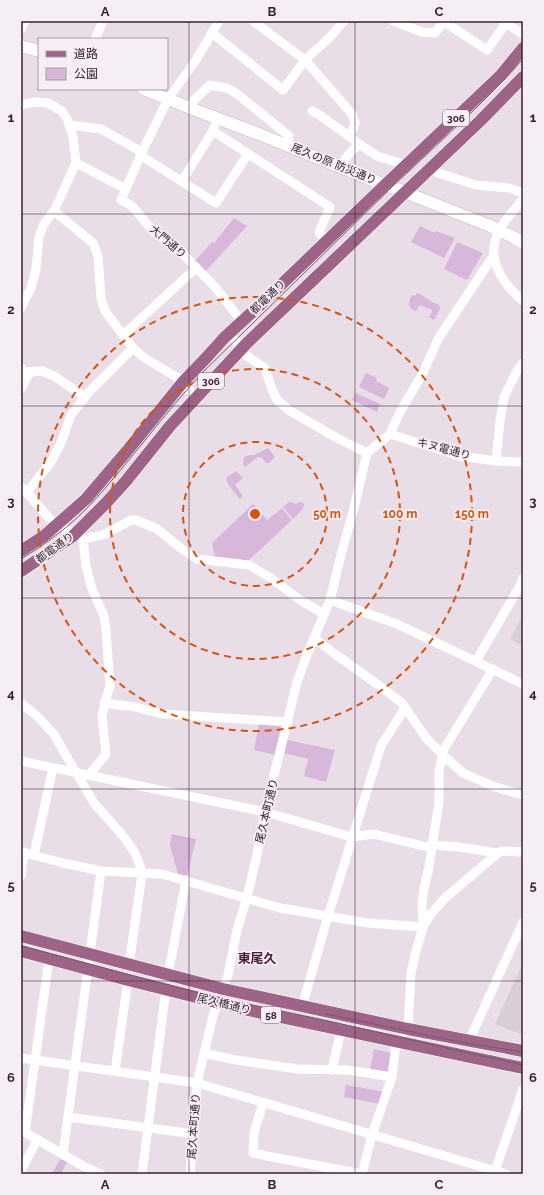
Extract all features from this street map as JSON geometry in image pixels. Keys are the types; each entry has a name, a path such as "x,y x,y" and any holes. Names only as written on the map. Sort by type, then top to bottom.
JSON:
{"main road":[{"name":"都電通り","path":"21,551 44,536 86,499 183,382 229,334 500,75 523,48"},
{"name":"都電通り","path":"21,571 79,536 167,430 240,350 480,121 523,77"},
{"name":"尾久橋通り","path":"21,936 223,989 408,1030 523,1052"},
{"name":"尾久橋通り","path":"21,951 49,960 218,1003 523,1068"}],"street":[{"path":"21,29 25,21"},
{"path":"95,38 103,21"},
{"path":"76,163 126,189 141,154 168,99 196,60 219,21"},
{"path":"253,21 305,60 352,114 355,123 350,137"},
{"path":"212,33 283,90 305,60 329,38 344,21"},
{"path":"393,21 422,32 435,33 441,25 446,23 487,50 504,22 523,34"},
{"path":"21,46 38,51"},
{"path":"190,108 194,100 210,85 227,88 289,136 287,146"},
{"name":"尾久の原 防災通り","path":"146,90 500,230 523,243"},
{"path":"21,105 35,102 48,103 62,111 73,137 76,163 54,211 44,224 38,237 36,269 33,282 21,308"},
{"path":"312,111 377,156 406,165"},
{"path":"182,181 213,131 218,118"},
{"path":"69,125 101,129 216,203 248,154"},
{"path":"213,131 330,207 318,232 326,242"},
{"path":"340,167 358,144"},
{"path":"430,168 438,173 476,185 509,188 523,193"},
{"name":"大門通り","path":"126,189 121,200 132,206 152,230 183,254 216,288 242,322"},
{"path":"523,199 496,237 494,255 501,276 508,286 523,300"},
{"path":"54,211 93,243 98,256 101,299 105,311 123,335 143,358 172,374 183,382 196,397"},
{"path":"229,334 240,350 265,368 270,387 277,400 290,411 367,453 390,434 400,412 424,371 438,338 494,255"},
{"path":"123,335 196,268"},
{"path":"133,348 85,397 71,415 62,443 51,462 24,490 56,526 79,536 103,535 131,520 136,520 157,529 197,559 249,565 271,578 300,600 324,614"},
{"path":"496,461 504,397 517,371 523,363"},
{"path":"21,368 25,372 42,371 54,376 85,397"},
{"path":"21,389 30,372"},
{"name":"キヌ電通り","path":"390,434 460,456 496,461 523,461"},
{"name":"尾久本町通り","path":"190,1174 197,1083 213,1016 228,975 237,930 247,898 265,812 297,682 330,600 367,453"},
{"path":"79,536 92,589 104,616 110,686 104,703 102,717 106,754 89,775"},
{"path":"476,661 521,584 523,578"},
{"path":"330,600 397,624 523,684"},
{"path":"314,638 402,703 426,738 442,755 463,773 495,787 523,795"},
{"path":"423,927 422,903 439,802 439,770 442,755 493,669"},
{"path":"21,703 37,716 53,733 94,803 124,837 135,853 142,874 129,965"},
{"path":"104,703 135,707 162,714 288,722"},
{"path":"302,1007 328,916 381,746 405,708"},
{"path":"21,761 265,812 352,837 374,834 432,847 459,847 498,853"},
{"path":"34,855 53,768"},
{"path":"263,1103 254,1133 253,1153 362,1174 372,1135 392,1077 395,1051 398,1042 408,1030 411,973 423,927 431,914 445,898 502,850 523,852"},
{"path":"21,876 23,852 63,863 101,871 162,874 280,908 368,923 423,927"},
{"path":"63,1154 101,871"},
{"path":"168,975 186,880"},
{"path":"469,1041 523,922"},
{"path":"49,960 23,1132 83,1166 101,1174"},
{"path":"115,1071 128,980"},
{"path":"142,1174 166,989"},
{"path":"332,1070 341,1030"},
{"path":"204,1053 236,1060 297,1069 348,1070 392,1077"},
{"path":"21,1058 197,1083 494,1172 506,1174"},
{"path":"494,1172 523,1089"},
{"path":"68,1118 194,1134"},
{"path":"21,1171 37,1140"}],"shaded area":[{"path":"523,615 523,646 510,639"},
{"path":"523,963 523,1035 495,1024"}],"green space":[{"path":"234,218 247,226 205,272 194,262 212,242 214,243"},
{"path":"420,226 435,233 436,231 455,238 444,258 411,242"},
{"path":"457,242 483,253 467,280 444,269"},
{"path":"417,293 439,305 440,309 434,320 429,317 432,310 420,305 416,311 411,308 409,303 412,295 415,296"},
{"path":"366,373 377,378 376,381 389,388 384,399 359,387"},
{"path":"356,393 380,404 377,412 352,400"},
{"path":"268,448 275,457 269,463 266,463 262,458 258,457 245,467 243,464 244,457 255,455"},
{"path":"236,471 243,478 235,485 243,496 240,499 226,480 227,477"},
{"path":"289,502 296,504 302,502 304,504 303,509 293,519 283,507"},
{"path":"253,504 267,520 282,508 292,520 248,561 215,557 212,543"},
{"path":"259,723 282,726 276,755 254,750"},
{"path":"287,740 335,750 326,782 304,776 308,759 284,753"},
{"path":"172,834 196,839 187,876 178,874 170,845"},
{"path":"374,1049 391,1053 387,1074 370,1070"},
{"path":"346,1085 386,1092 381,1104 344,1097"},
{"path":"60,1159 67,1162 61,1174 52,1174"}],"tram line":[{"path":"21,559 40,547 82,513 105,489 189,387 204,371 392,187 473,111 523,59"},
{"path":"21,946 210,996 523,1065"},
{"path":"326,1014 465,1043 523,1052"}],"district":[{"name":"東尾久","path":"257,958"}]}
